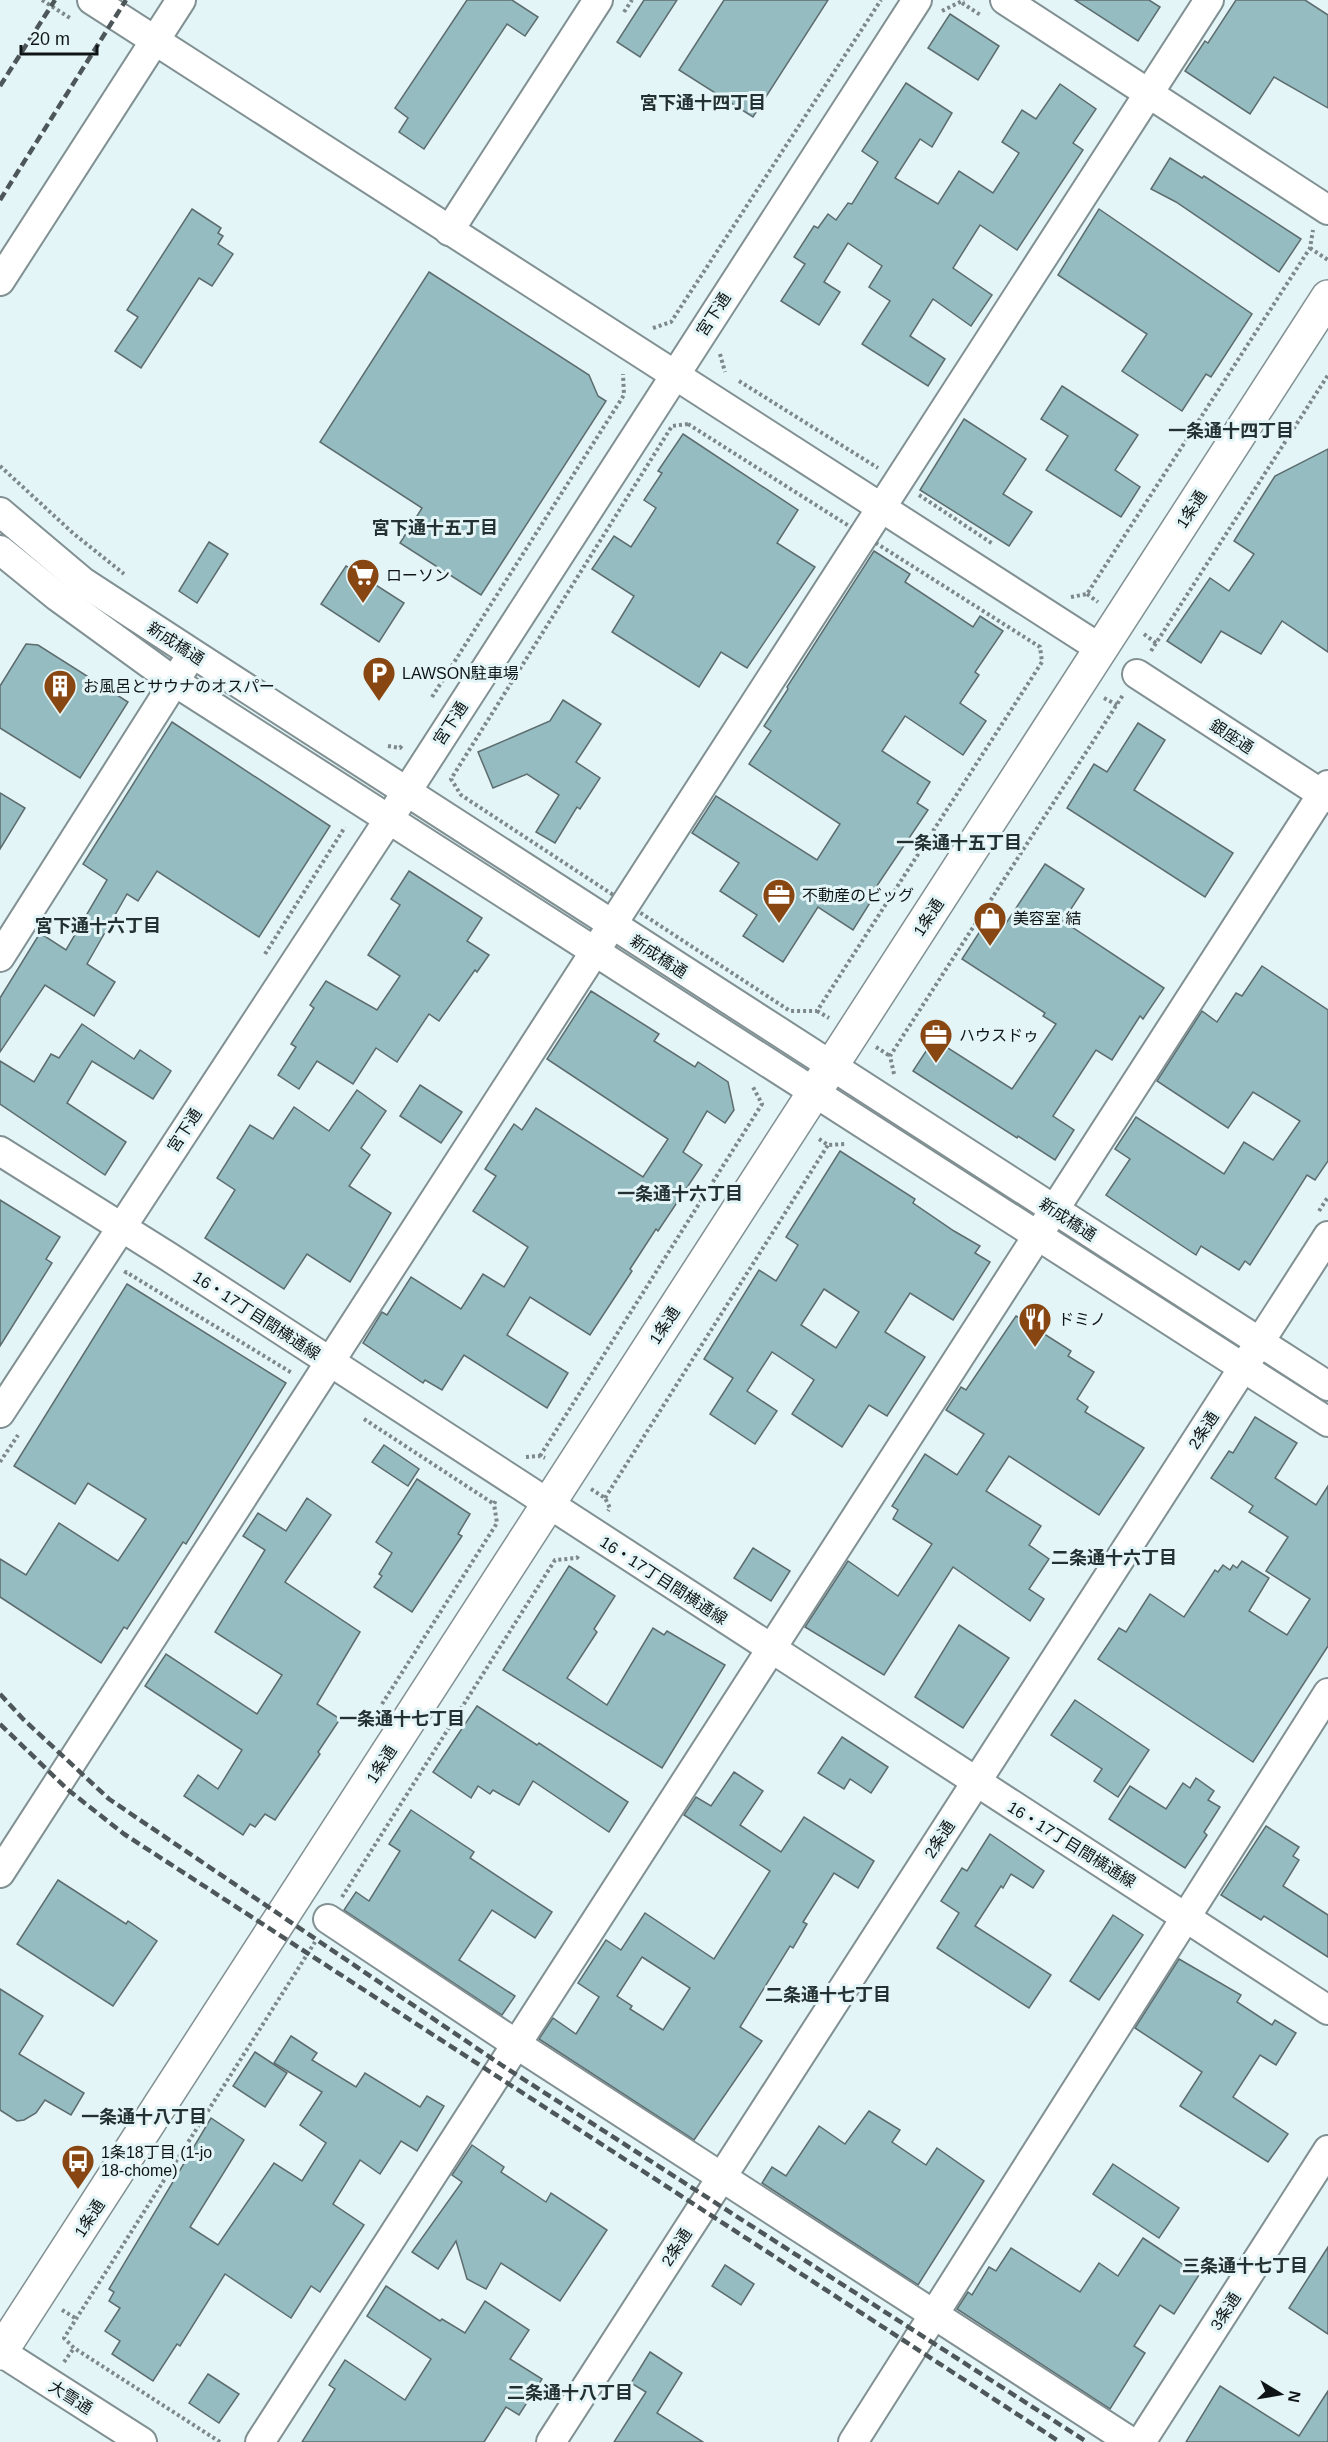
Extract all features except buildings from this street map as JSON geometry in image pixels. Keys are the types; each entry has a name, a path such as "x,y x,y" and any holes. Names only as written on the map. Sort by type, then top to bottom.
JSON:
{"main road":[{"name":"1条通","path":"0,2352 1328,297"}],"street":[{"path":"92,0 1101,649"},
{"path":"0,281 181,0"},
{"path":"448,231 598,0"},
{"name":"宮下通","path":"9,1424 120,1227 406,792 673,374 917,0"},
{"path":"1005,0 1328,210"},
{"path":"0,1873 595,952 879,507 1209,0"},
{"name":"新成橋通","path":"0,512 83,582 612,925 1037,1236 1328,1422"},
{"name":"新成橋通","path":"0,550 58,597 175,681 595,952 1054,1210 1328,1386"},
{"path":"0,957 192,653"},
{"name":"銀座通","path":"1137,674 1326,792"},
{"path":"260,2442 1037,1236 1326,792"},
{"name":"16・17丁目間横通線","path":"0,1151 1328,2010"},
{"name":"2条通","path":"551,2442 1328,1236"},
{"path":"853,2442 1328,1693"},
{"path":"328,1919 516,2044 723,2175 1131,2442"},
{"name":"3条通","path":"1141,2442 1328,2150"},
{"name":"大雪通","path":"0,2352 142,2442"}],"path":[{"path":"650,329 671,322 881,0"},
{"path":"1310,248 1328,260"},
{"path":"895,1078 890,1056 1328,375"},
{"path":"426,708 624,395 622,376"},
{"path":"0,466 74,534 129,578"},
{"path":"378,744 400,748 406,738"},
{"path":"610,1508 605,1498 828,1145 852,1144"},
{"path":"120,1281 126,1272 314,1386"},
{"path":"354,1412 494,1504 497,1522 377,1711"},
{"path":"0,1462 9,1424"},
{"path":"328,1919 555,1560 577,1558"},
{"path":"220,2442 74,2348 64,2338 299,1968"}],"railway":[{"path":"0,86 55,0"},
{"path":"0,200 126,0"},
{"path":"0,1694 23,1719 109,1799 503,2066 1087,2442"},
{"path":"0,1724 67,1789 124,1834 1060,2442"}],"place":[{"name":"ローソン","path":"363,604"},
{"name":"LAWSON駐車場","path":"379,702"},
{"name":"お風呂とサウナのオスパー","path":"60,715"},
{"name":"不動産のビッグ","path":"779,924"},
{"name":"美容室 結","path":"990,947"},
{"name":"ハウスドゥ","path":"936,1064"},
{"name":"ドミノ","path":"1035,1348"},
{"name":"1条18丁目 (1-jo 18-chome)","path":"78,2190"}],"district":[{"name":"宮下通十四丁目","path":"703,103"},
{"name":"一条通十四丁目","path":"1231,431"},
{"name":"宮下通十五丁目","path":"435,528"},
{"name":"一条通十五丁目","path":"959,843"},
{"name":"宮下通十六丁目","path":"98,926"},
{"name":"一条通十六丁目","path":"680,1194"},
{"name":"二条通十六丁目","path":"1114,1558"},
{"name":"一条通十七丁目","path":"402,1719"},
{"name":"二条通十七丁目","path":"828,1995"},
{"name":"一条通十八丁目","path":"144,2117"},
{"name":"三条通十七丁目","path":"1245,2266"},
{"name":"二条通十八丁目","path":"570,2393"}]}
